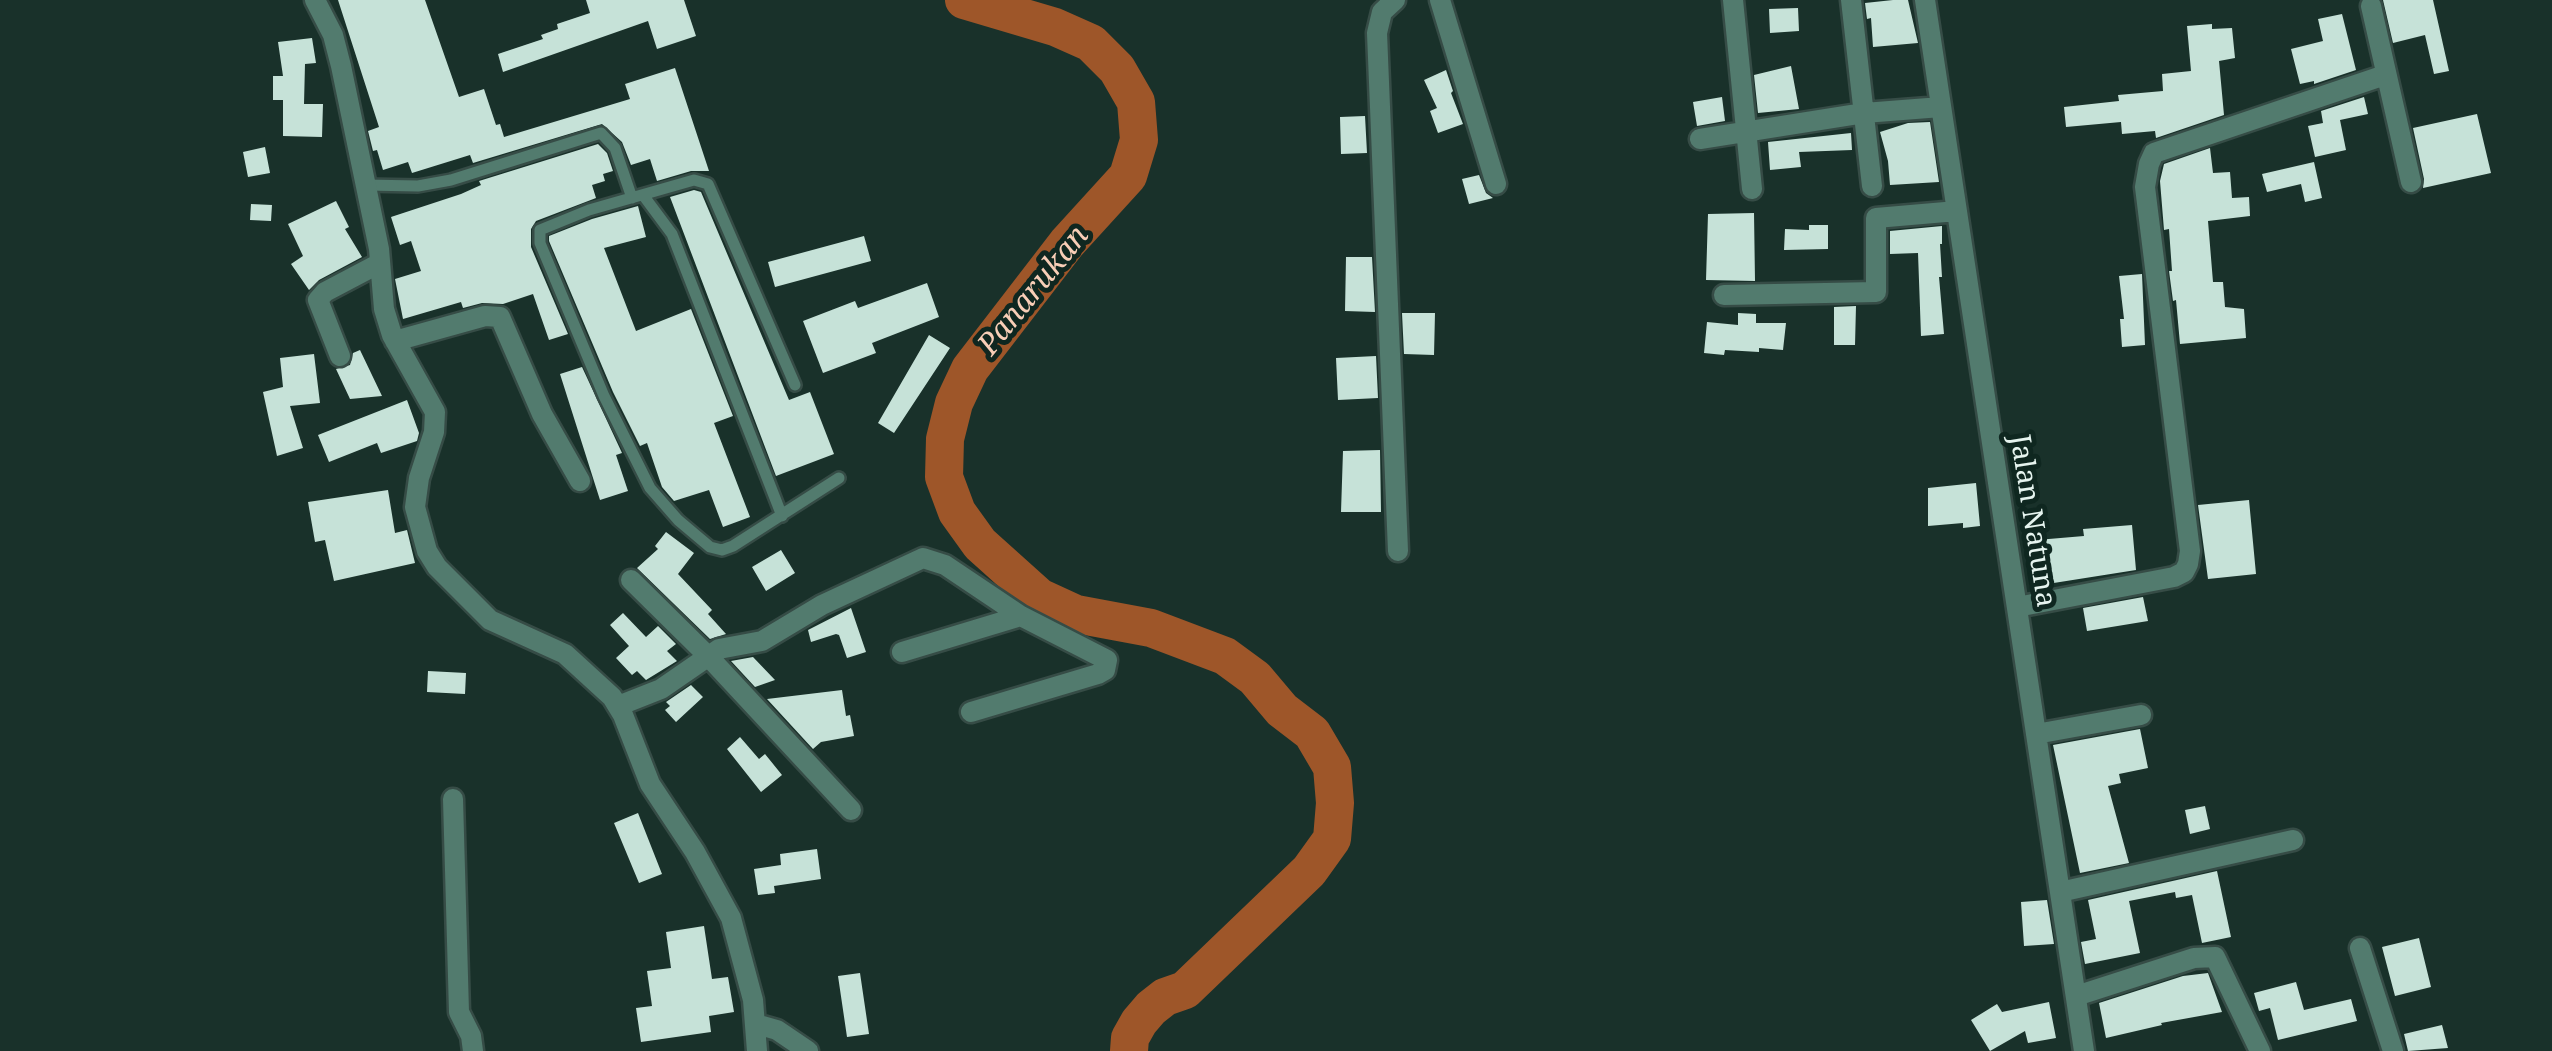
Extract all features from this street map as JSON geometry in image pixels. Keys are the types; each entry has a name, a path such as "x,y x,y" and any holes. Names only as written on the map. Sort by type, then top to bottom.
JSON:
{"street":[{"path":"315,0 333,34 380,263 384,309 396,341 434,412 434,432 419,478 415,507 427,551 437,568 490,620 565,654 601,684 618,706 650,784 705,868 731,918 756,1024 758,1051"},
{"path":"1395,0 1382,12 1377,33 1398,551"},
{"path":"1440,0 1496,184"},
{"path":"1733,0 1752,190"},
{"path":"1851,0 1872,186"},
{"name":"Jalan Natuna","path":"1925,0 2084,1051"},
{"path":"2371,6 2412,182"},
{"path":"2017,607 2174,578 2188,564 2190,551 2146,188 2148,164 2154,153 2385,75"},
{"path":"1700,140 1864,113 1941,107"},
{"path":"1724,295 1876,292 1876,218 1957,211"},
{"path":"340,356 318,300 324,292 380,263"},
{"path":"396,341 485,316 500,317 548,426 580,481"},
{"path":"618,706 661,689 707,655 727,646 762,641 822,605 924,558 945,564 1021,616 1107,660 1106,670 971,712"},
{"path":"631,580 707,655 850,810"},
{"path":"902,652 1021,616"},
{"path":"2036,734 2141,715"},
{"path":"453,798 459,1012 471,1036 473,1051"},
{"path":"2060,892 2293,840"},
{"path":"2360,948 2393,1051"},
{"path":"2076,996 2194,958 2215,957 2260,1051"},
{"path":"756,1024 778,1030 808,1051"}],"lane":[{"path":"365,186 418,186 451,180 601,133 615,148 638,196 672,234 782,516"},
{"path":"795,384 708,184 694,180 638,196 544,226 539,234 610,411 650,488 678,520 710,547 722,550 733,546 839,478"}],"building":[{"path":"338,0 425,0 459,97 484,89 504,137 630,99 625,84 675,68 709,171 691,171 657,181 650,159 631,165 622,142 602,124 473,163 470,155 412,173 408,162 383,170 368,131 379,127"},
{"path":"586,0 684,0 696,36 657,49 648,21 503,72 498,54 543,39 541,35 558,29 557,24 590,13"},
{"path":"1908,0 1918,43 1873,47 1871,18 1867,19 1865,3"},
{"path":"2383,0 2433,0 2449,71 2434,74 2425,35 2393,43"},
{"path":"1798,8 1799,31 1770,33 1769,9"},
{"path":"2342,14 2356,70 2314,84 2300,84 2291,49 2323,41 2318,19"},
{"path":"2212,24 2212,29 2232,28 2235,58 2219,61 2224,115 2156,138 2155,131 2122,134 2121,122 2066,127 2064,107 2119,101 2118,95 2163,91 2162,74 2191,71 2187,26"},
{"path":"312,38 316,63 305,64 304,104 323,104 322,137 283,136 283,100 273,100 273,76 283,76 278,42"},
{"path":"1791,66 1799,109 1758,113 1754,75"},
{"path":"1446,70 1463,124 1438,133 1430,111 1437,108 1424,80"},
{"path":"1722,97 1725,121 1697,126 1693,102"},
{"path":"2364,97 2368,114 2340,120 2346,150 2315,157 2308,126 2323,123 2321,111"},
{"path":"2477,114 2491,173 2423,188 2413,128"},
{"path":"1365,116 1367,153 1341,154 1340,117"},
{"path":"1930,122 1939,182 1890,185 1880,132 1908,123"},
{"path":"1851,133 1852,150 1799,152 1801,167 1770,170 1768,142"},
{"path":"598,144 607,153 613,171 603,174 605,181 592,185 596,198 536,221 531,229 531,247 568,334 549,340 533,294 503,304 482,303 463,308 461,302 403,319 395,279 421,271 411,241 400,245 391,217 461,194 481,185 479,181"},
{"path":"265,147 270,173 248,177 243,152"},
{"path":"2210,148 2213,173 2230,172 2232,198 2249,197 2250,216 2208,221 2213,282 2223,282 2225,307 2244,309 2246,338 2180,344 2169,271 2169,229 2164,230 2160,181 2164,164"},
{"path":"2314,162 2322,198 2305,202 2301,184 2267,192 2262,174"},
{"path":"1479,175 1486,193 1493,198 1469,204 1462,179"},
{"path":"694,190 701,192 789,400 810,392 834,454 776,476 670,197"},
{"path":"336,201 349,227 345,229 362,257 319,280 309,290 291,264 303,256 288,224"},
{"path":"251,204 272,205 271,221 250,220"},
{"path":"638,206 646,237 604,248 636,331 691,309 733,416 714,423 750,517 723,527 709,490 674,501 662,487 647,443 640,446 613,392 549,241 549,236 592,219"},
{"path":"1754,213 1755,281 1706,280 1708,214"},
{"path":"1809,225 1828,225 1828,249 1784,250 1785,229 1809,230"},
{"path":"1942,226 1939,277 1944,334 1921,336 1918,253 1890,254 1890,231"},
{"path":"864,236 871,261 775,287 768,262"},
{"path":"1346,257 1372,257 1375,312 1345,311"},
{"path":"2142,274 2145,345 2122,347 2120,319 2124,319 2119,276"},
{"path":"927,283 939,317 872,343 876,353 823,373 803,321 855,301 858,308"},
{"path":"1856,306 1855,345 1834,345 1834,307"},
{"path":"1402,313 1435,313 1434,355 1404,354"},
{"path":"1738,313 1756,314 1756,323 1786,323 1783,350 1704,353 1707,322 1738,325"},
{"path":"929,335 950,348 894,433 878,423"},
{"path":"360,350 382,396 350,399 336,369 350,365 353,353"},
{"path":"314,354 320,403 290,406 303,448 277,456 263,392 283,387 280,358"},
{"path":"1376,356 1378,398 1338,400 1336,358"},
{"path":"582,367 622,453 616,455 628,491 600,500 560,374"},
{"path":"407,400 419,433 417,441 381,453 377,443 329,462 318,435"},
{"path":"1380,450 1381,512 1341,512 1343,451"},
{"path":"1976,483 1980,526 1928,526 1928,488"},
{"path":"388,490 395,533 407,530 415,563 334,581 325,540 315,542 308,502"},
{"path":"2249,500 2256,574 2208,579 2198,505"},
{"path":"2132,525 2136,570 2041,585 2037,540 2084,536 2083,529"},
{"path":"666,532 694,553 678,574 712,610 708,614 726,634 710,639 637,568 658,549 655,546"},
{"path":"781,550 795,573 766,591 752,567"},
{"path":"2143,597 2148,621 2087,631 2083,608"},
{"path":"851,608 866,652 847,658 836,634 811,642 808,630"},
{"path":"623,613 646,637 658,626 676,644 667,651 677,661 646,680 637,671 632,675 616,658 629,646 610,625"},
{"path":"753,657 775,680 755,687 731,661"},
{"path":"428,671 466,673 465,694 427,692"},
{"path":"691,685 703,697 676,722 665,710 670,706 666,702"},
{"path":"842,690 854,736 821,742 813,749 767,699"},
{"path":"2140,729 2148,768 2119,774 2121,783 2108,786 2129,863 2080,873 2053,745"},
{"path":"740,737 759,759 765,754 782,775 761,792 727,749"},
{"path":"2205,806 2210,829 2190,834 2185,810"},
{"path":"638,813 662,874 639,883 614,823"},
{"path":"817,849 821,879 774,886 775,893 758,895 754,869 781,865 780,854"},
{"path":"2217,871 2231,937 2202,943 2192,895 2176,898 2175,892 2129,901 2140,953 2085,964 2081,942 2096,939 2088,900"},
{"path":"2047,900 2054,944 2024,946 2021,902"},
{"path":"704,926 712,979 728,977 734,1012 709,1016 711,1032 641,1042 636,1008 652,1006 647,971 671,968 666,932"},
{"path":"2419,938 2431,987 2395,996 2382,947"},
{"path":"860,973 869,1034 847,1037 838,976"},
{"path":"2208,973 2222,1012 2106,1038 2099,1003 2183,976"},
{"path":"2296,982 2304,1010 2351,999 2357,1021 2278,1040 2270,1008 2259,1011 2254,993"},
{"path":"2049,1002 2056,1038 2028,1043 2025,1031 1990,1051 1971,1020 1997,1004 2002,1012"},
{"path":"2442,1025 2448,1048 2408,1051 2404,1034"}],"waterway":[{"name":"Panarukan","path":"964,0 1055,27 1091,43 1117,69 1136,102 1139,140 1128,176 1067,243 970,369 954,403 945,439 944,477 957,512 980,544 1039,597 1076,614 1151,628 1225,656 1255,678 1282,710 1312,733 1332,767 1332,839 1309,871 1185,990 1165,997 1151,1008 1130,1038 1129,1051"}]}
